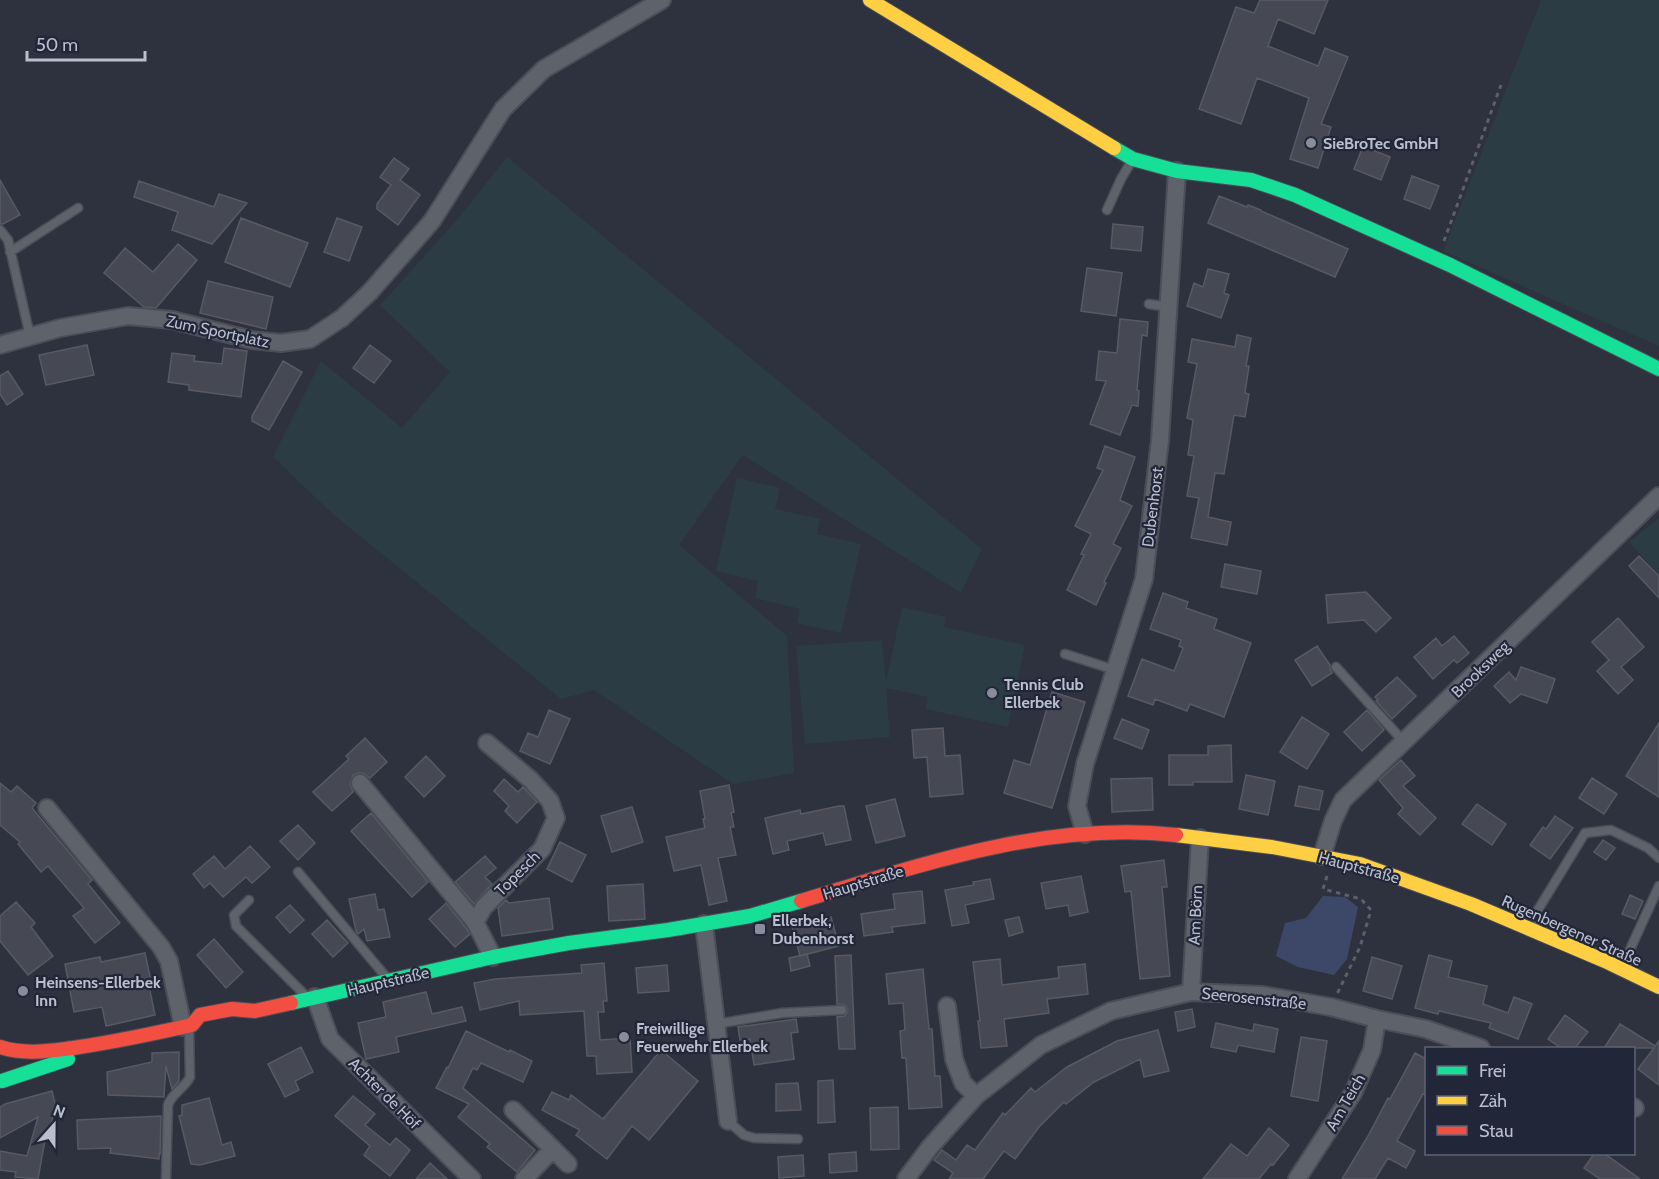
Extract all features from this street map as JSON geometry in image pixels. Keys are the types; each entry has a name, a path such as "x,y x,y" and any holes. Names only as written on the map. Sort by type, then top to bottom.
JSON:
{"main road":[{"path":"870,0 1133,159 1176,171 1251,180 1295,195 1437,259 1659,369"},
{"name":"Hauptstraße","path":"227,1024 255,1011 492,957 750,916 906,869 990,847 1104,832 1146,832 1272,847 1325,863 1360,864 1471,904"},
{"name":"Rugenbergener Straße","path":"1471,904 1659,987"},
{"name":"Hauptstraße","path":"188,1026 200,1015 232,1009 255,1011"},
{"name":"Hauptstraße","path":"0,1047 30,1053 117,1042 188,1026 201,1030 209,1028"},
{"name":"Hauptstraße","path":"1,1082 117,1042"},
{"path":"0,1047 5,1053 8,1064 1,1082"}],"street":[{"name":"Zum Sportplatz","path":"0,345 60,328 128,316 172,320 252,340 281,343 310,339 342,318 370,292 432,220 503,109 544,69 663,0"},
{"name":"Dubenhorst","path":"1084,834 1077,806 1085,764 1144,579 1160,440 1176,171"},
{"name":"Brooksweg","path":"1325,863 1333,821 1343,800 1659,496"},
{"name":"Topesch","path":"475,922 484,906 542,849 556,818 550,801 531,780 487,743"},
{"path":"360,783 475,922 492,957"},
{"path":"47,808 161,947 169,962 188,1026"},
{"name":"Am Börn","path":"1191,992 1200,838"},
{"path":"704,924 728,1121"},
{"name":"Seerosenstraße","path":"906,1179 930,1147 976,1096 1041,1045 1111,1011 1191,992 1262,995 1331,1006 1377,1019 1426,1029 1478,1047"},
{"name":"Achter de Höf","path":"312,998 330,1039 472,1179"},
{"path":"947,1006 954,1059 963,1083 976,1096"},
{"name":"Am Teich","path":"1297,1179 1353,1093 1372,1050 1377,1019"},
{"path":"513,1110 568,1164"},
{"path":"524,1179 553,1149"}],"lane":[{"path":"1107,210 1133,159"},
{"path":"10,252 78,208"},
{"path":"0,230 8,240 30,336"},
{"path":"1149,304 1169,307"},
{"path":"1065,654 1115,670"},
{"path":"1336,667 1404,741"},
{"path":"1536,931 1536,914 1585,833 1611,830 1648,848 1659,858"},
{"path":"298,873 389,980"},
{"path":"1621,969 1659,886"},
{"path":"249,900 234,915 236,926 312,998"},
{"path":"715,1024 782,1013 842,1011"},
{"path":"166,1179 169,1102 190,1077 188,1026"},
{"path":"728,1121 744,1135 754,1138 798,1138"}],"path":[{"path":"1437,259 1502,85"},
{"path":"1325,863 1323,890 1361,899 1371,910 1360,947 1331,1006"}],"shaded area":[{"path":"1541,0 1659,0 1659,346 1443,251"},
{"path":"507,157 982,549 961,593 743,455 679,545 787,636 794,773 733,784 594,690 561,699 334,515 273,457 321,361 402,428 450,372 380,305 456,221"},
{"path":"737,478 780,488 775,509 820,519 817,534 861,544 841,633 797,623 800,609 755,598 758,581 716,571"},
{"path":"1659,518 1659,575 1629,542"},
{"path":"902,607 946,617 944,627 1025,645 1008,727 926,709 928,697 886,688 890,737 805,744 796,646 882,640 886,683"}],"water":[{"path":"1323,896 1345,897 1358,907 1347,959 1334,975 1298,967 1276,956 1285,923 1306,918"}],"building":[{"path":"1260,0 1328,0 1314,34 1278,19 1268,46 1318,66 1325,48 1348,57 1321,124 1331,127 1318,168 1290,159 1309,98 1257,78 1241,124 1199,109 1236,7 1254,13"},
{"path":"1363,146 1390,157 1381,180 1354,169"},
{"path":"394,158 409,169 400,180 420,195 398,225 377,209 377,204 391,185 380,177"},
{"path":"1412,176 1439,186 1430,209 1404,199"},
{"path":"0,180 20,215 3,224 0,224"},
{"path":"139,181 214,207 219,194 247,203 212,244 172,230 178,212 134,197"},
{"path":"1219,196 1261,210 1348,249 1335,277 1208,223"},
{"path":"241,218 308,243 290,287 225,262"},
{"path":"337,218 362,227 349,261 324,252"},
{"path":"1113,224 1143,227 1141,251 1111,248"},
{"path":"178,244 197,260 156,308 144,307 104,273 125,248 153,272"},
{"path":"1087,268 1122,273 1116,316 1081,311"},
{"path":"1208,269 1229,274 1224,293 1229,295 1221,318 1187,306 1194,283 1203,287"},
{"path":"208,281 273,297 266,329 200,313"},
{"path":"1120,319 1148,322 1147,336 1142,335 1137,390 1139,391 1138,406 1132,405 1120,435 1090,424 1106,381 1096,380 1099,351 1117,353"},
{"path":"1237,335 1251,338 1246,366 1249,366 1245,393 1249,394 1245,417 1234,415 1224,474 1215,473 1208,517 1231,522 1227,545 1191,538 1199,498 1187,496 1194,456 1188,455 1193,420 1187,418 1197,364 1188,362 1192,339 1235,347"},
{"path":"87,345 94,375 46,385 39,355"},
{"path":"370,345 391,361 374,383 353,368"},
{"path":"224,348 247,351 241,397 189,390 189,385 168,382 172,353 195,356 194,361 222,364"},
{"path":"283,361 302,372 269,430 252,421 252,416"},
{"path":"8,371 23,394 7,405 0,394 0,376"},
{"path":"1105,446 1135,457 1120,500 1132,506 1113,544 1121,548 1104,582 1106,583 1096,605 1067,590 1084,555 1081,554 1091,534 1075,526 1103,470 1097,468"},
{"path":"1639,556 1659,576 1659,598 1629,566"},
{"path":"1225,564 1261,571 1257,594 1221,587"},
{"path":"1366,592 1391,618 1376,632 1364,620 1328,623 1326,595"},
{"path":"1163,593 1188,602 1186,608 1217,619 1214,629 1251,643 1224,717 1190,704 1187,711 1155,699 1153,705 1128,696 1142,659 1174,671 1183,648 1179,646 1181,640 1150,629"},
{"path":"1618,618 1644,647 1621,667 1633,680 1618,694 1597,671 1609,660 1592,642"},
{"path":"1454,636 1469,653 1457,663 1454,660 1433,679 1414,657 1436,638 1442,646"},
{"path":"1317,646 1330,665 1332,673 1312,686 1295,660"},
{"path":"1521,667 1555,679 1547,703 1521,694 1510,703 1494,686 1509,672 1516,680"},
{"path":"1397,677 1416,696 1392,719 1375,697"},
{"path":"1052,692 1085,702 1052,808 1004,793 1014,760 1030,765"},
{"path":"549,710 570,719 550,764 520,751 528,733 538,737"},
{"path":"1367,710 1384,730 1362,751 1344,732"},
{"path":"1302,717 1329,734 1307,769 1280,752"},
{"path":"1122,719 1149,730 1142,749 1114,738"},
{"path":"1659,723 1659,797 1626,776"},
{"path":"943,728 945,756 960,755 963,794 930,797 927,757 914,758 912,730"},
{"path":"365,738 387,762 370,778 363,773 353,775 350,784 353,792 332,811 313,792 349,759 346,756"},
{"path":"1231,745 1232,782 1193,782 1193,785 1169,785 1169,755 1208,755 1208,746"},
{"path":"426,756 445,776 424,797 405,777"},
{"path":"1401,760 1415,776 1403,786 1436,818 1420,835 1398,814 1403,808 1379,780"},
{"path":"1246,775 1275,781 1268,815 1239,809"},
{"path":"1152,778 1153,810 1112,812 1111,779"},
{"path":"1592,778 1617,794 1604,814 1579,798"},
{"path":"504,779 518,792 523,787 537,802 517,823 505,811 509,806 494,791"},
{"path":"0,783 11,792 17,786 36,803 32,808 92,880 88,884 120,923 95,943 73,916 84,908 48,866 41,872 18,844 20,842 0,825"},
{"path":"729,785 734,812 731,813 734,827 730,827 736,855 718,858 727,901 709,905 701,865 674,871 666,837 705,828 700,791"},
{"path":"1299,786 1323,791 1319,810 1295,806"},
{"path":"895,799 905,836 876,843 866,806"},
{"path":"1477,804 1506,824 1492,845 1462,824"},
{"path":"844,806 851,840 826,845 823,833 787,841 789,850 773,854 765,818 800,810 801,814"},
{"path":"632,807 643,842 612,852 601,816"},
{"path":"371,813 428,882 412,897 351,831"},
{"path":"1555,816 1573,828 1550,859 1530,845 1543,827 1546,829"},
{"path":"298,825 315,843 298,860 280,841"},
{"path":"1603,840 1615,848 1606,860 1594,852"},
{"path":"560,842 586,855 572,882 547,869"},
{"path":"250,846 270,867 252,883 246,877 223,897 210,883 204,888 193,874 214,856 225,869"},
{"path":"485,856 496,868 485,877 492,884 474,904 455,882"},
{"path":"1164,860 1167,887 1162,887 1170,976 1140,979 1131,891 1125,892 1121,866"},
{"path":"1081,876 1088,912 1070,916 1068,905 1046,909 1041,883"},
{"path":"990,879 994,899 965,905 969,923 952,926 945,890 974,885 973,882"},
{"path":"643,884 645,919 609,921 607,886"},
{"path":"922,891 925,923 892,927 893,932 864,936 861,914 895,909 893,894"},
{"path":"375,894 378,910 384,909 390,937 367,941 364,929 358,934 356,931 349,899"},
{"path":"1630,895 1643,901 1635,919 1622,914"},
{"path":"549,898 553,929 502,936 498,908 506,900 509,903"},
{"path":"16,902 35,923 31,927 53,956 28,975 0,941 0,916"},
{"path":"446,903 470,934 455,947 429,919"},
{"path":"290,905 304,920 290,933 276,917"},
{"path":"831,917 839,946 800,956 792,926"},
{"path":"1019,917 1023,932 1009,936 1005,920"},
{"path":"327,920 348,943 333,957 312,934"},
{"path":"214,939 243,972 226,988 197,955"},
{"path":"145,953 155,1015 106,1026 102,1007 74,1012 65,964 100,957 101,962"},
{"path":"807,954 810,966 791,971 789,958"},
{"path":"851,955 855,1049 839,1049 837,1017 845,1016 848,1010 845,1005 837,1004 835,956"},
{"path":"1429,955 1452,961 1448,977 1487,986 1483,1004 1508,1013 1514,997 1532,1004 1518,1039 1489,1028 1491,1023 1415,1008"},
{"path":"1372,957 1402,966 1392,999 1363,991"},
{"path":"1000,959 1002,985 1059,978 1058,967 1085,964 1088,994 1047,999 1049,1013 1004,1019 1007,1046 981,1048 973,962"},
{"path":"604,963 607,1001 603,1001 604,1012 598,1012 600,1040 630,1038 632,1072 597,1074 596,1056 587,1056 584,1011 520,1015 519,1001 480,1010 474,983 495,979 582,973 581,965"},
{"path":"667,965 669,991 638,993 636,968"},
{"path":"923,969 929,1029 932,1029 935,1076 940,1076 942,1107 909,1109 906,1058 902,1058 900,1031 905,1030 903,1003 889,1004 886,974"},
{"path":"426,992 432,1014 462,1007 466,1021 396,1037 399,1052 366,1059 358,1023 386,1017 383,1002"},
{"path":"1192,1009 1195,1027 1178,1031 1175,1012"},
{"path":"1565,1015 1588,1032 1576,1047 1560,1047 1548,1039"},
{"path":"796,1019 798,1032 791,1033 794,1059 754,1065 750,1039 740,1040 738,1027"},
{"path":"1216,1023 1253,1031 1254,1024 1278,1029 1274,1052 1238,1045 1236,1052 1211,1047"},
{"path":"1620,1024 1655,1046 1659,1041 1659,1085 1638,1069 1654,1048 1605,1047"},
{"path":"1158,1030 1169,1071 1144,1077 1140,1059 1094,1082 1066,1104 1064,1102 1039,1127 1015,1159 1004,1151 983,1179 949,1179 953,1173 934,1160 942,1150 956,1160 967,1145 975,1150 1003,1113 1005,1115 1031,1088 1035,1092 1067,1067 1117,1041"},
{"path":"466,1031 532,1061 523,1082 481,1063 477,1070 473,1068 463,1088 535,1150 517,1172 487,1147 490,1144 458,1117 469,1104 436,1088"},
{"path":"1301,1037 1327,1041 1318,1101 1291,1096"},
{"path":"301,1047 313,1072 295,1081 299,1090 285,1097 268,1064"},
{"path":"661,1050 698,1081 649,1140 632,1126 607,1159 576,1135 580,1130 542,1110 552,1092 569,1100 571,1095 603,1119"},
{"path":"179,1052 179,1081 172,1089 166,1066 164,1097 108,1095 107,1072 152,1062 152,1053"},
{"path":"1415,1053 1425,1058 1425,1095 1423,1094 1397,1141 1415,1151 1406,1168 1388,1158 1375,1179 1342,1179 1388,1098 1390,1099"},
{"path":"833,1080 835,1122 818,1123 818,1081"},
{"path":"798,1083 801,1110 776,1111 776,1084"},
{"path":"52,1091 58,1115 53,1116 45,1140 38,1179 15,1177 16,1172 0,1170 0,1151 27,1156 38,1117 0,1138 0,1107"},
{"path":"353,1096 375,1114 365,1125 390,1145 396,1138 410,1150 390,1176 364,1155 370,1146 335,1116"},
{"path":"209,1098 222,1145 231,1142 235,1156 200,1165 191,1164 179,1116 182,1115 182,1105"},
{"path":"898,1107 899,1149 871,1150 870,1108"},
{"path":"161,1116 159,1159 110,1153 111,1148 78,1149 77,1120"},
{"path":"1269,1128 1289,1145 1259,1179 1203,1179 1231,1144 1247,1156"},
{"path":"856,1152 857,1171 830,1173 829,1154"},
{"path":"803,1155 804,1176 779,1178 778,1157"},
{"path":"1593,1155 1606,1155 1640,1179 1600,1179 1584,1168"},
{"path":"430,1163 447,1179 416,1179"}],"traffic: fast":[{"path":"1114,148 1133,159 1177,171 1251,180 1295,195 1450,265 1659,369"},
{"path":"291,1003 493,957 569,943 750,916 801,901"},
{"path":"2,1081 68,1059"}],"traffic: slow":[{"path":"870,0 1114,148"},
{"path":"1176,835 1272,847 1360,864 1471,904 1605,961 1659,987"}],"traffic: jam":[{"path":"801,901 939,860 1033,840 1080,834 1128,832 1176,835"},
{"path":"0,1047 27,1052 73,1048 192,1025 200,1015 232,1009 255,1011 291,1003"}],"place":[{"name":"SieBroTec GmbH","path":"1311,143"},
{"name":"Tennis Club Ellerbek","path":"992,693"},
{"name":"Ellerbek, Dubenhorst","path":"760,929"},
{"name":"Heinsens-Ellerbek Inn","path":"23,991"},
{"name":"Freiwillige Feuerwehr Ellerbek","path":"624,1037"}]}
